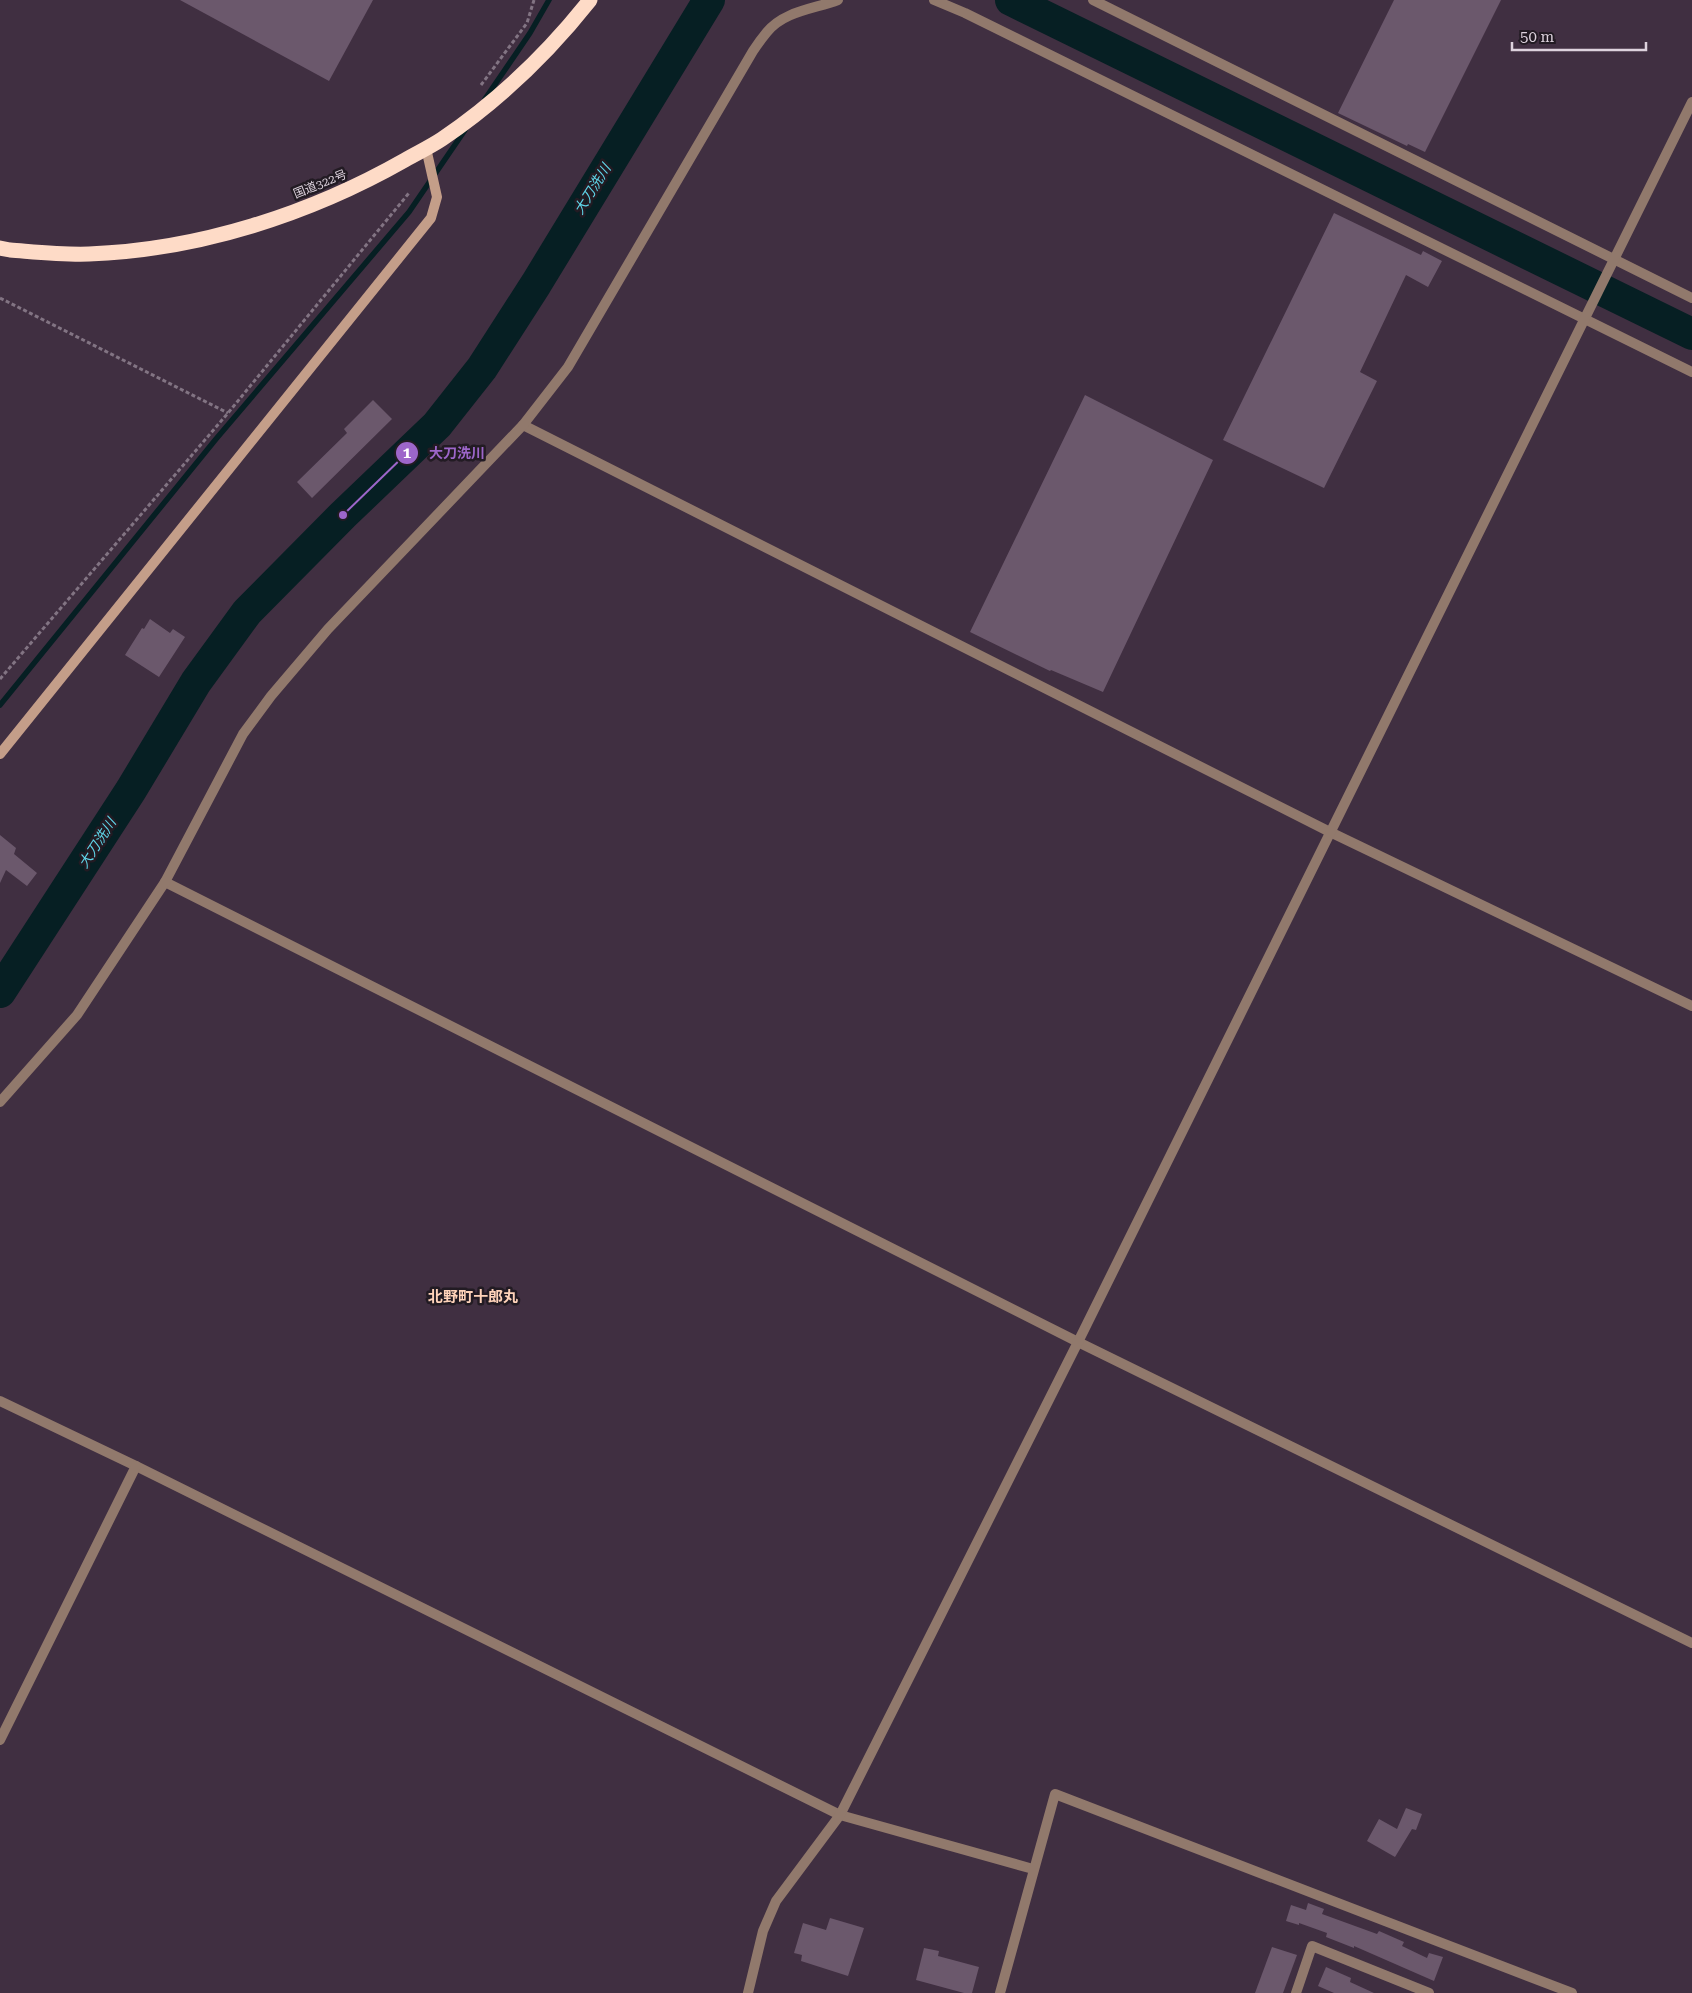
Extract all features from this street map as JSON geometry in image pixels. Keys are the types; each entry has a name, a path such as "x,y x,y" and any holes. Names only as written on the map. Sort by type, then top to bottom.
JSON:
{"highway":[{"name":"国道322号","path":"0,248 88,254 167,247 240,230 326,200 384,172 441,139 507,89 539,57 590,0"}],"street":[{"path":"0,1102 77,1015 165,882 243,734 271,696 328,629 523,425 568,367 753,51 767,31 795,12 838,0"},
{"path":"934,0 965,13 1586,315 1692,372"},
{"path":"1093,0 1611,264 1692,298"},
{"path":"748,1993 763,1931 776,1901 840,1815 1078,1342 1692,102"},
{"path":"0,754 431,218 438,197 426,148"},
{"path":"523,425 1330,832 1692,1006"},
{"path":"165,882 1078,1342 1692,1643"},
{"path":"0,1401 136,1466 840,1815 1033,1869"},
{"path":"0,1740 136,1466"},
{"path":"1000,1993 1055,1794 1572,1993"},
{"path":"1296,1993 1312,1946 1429,1993"}],"path":[{"path":"481,86 527,23 534,0"},
{"path":"0,679 228,413 409,193"},
{"path":"0,298 228,413"}],"building":[{"path":"180,0 373,0 329,81"},
{"path":"1394,0 1501,0 1425,152 1408,144 1407,146 1338,113"},
{"path":"1334,213 1421,255 1423,251 1442,261 1428,287 1406,275 1360,372 1377,381 1324,488 1223,440"},
{"path":"1085,395 1213,460 1103,692 1050,671 970,632"},
{"path":"373,400 392,419 312,498 297,482 347,433 344,429"},
{"path":"150,619 170,633 173,629 185,637 159,677 125,655"},
{"path":"0,835 16,848 14,854 37,873 27,886 6,870 0,883"},
{"path":"1406,1808 1422,1814 1416,1830 1412,1829 1395,1857 1367,1841 1379,1819 1397,1829"},
{"path":"1308,1903 1324,1909 1322,1914 1377,1934 1379,1931 1404,1942 1402,1946 1427,1958 1429,1953 1443,1957 1434,1981 1354,1946 1354,1948 1326,1937 1327,1933 1299,1923 1299,1925 1286,1921 1291,1905 1306,1910"},
{"path":"830,1918 864,1928 848,1976 801,1961 802,1955 794,1953 803,1923 826,1930"},
{"path":"1272,1947 1297,1955 1283,1993 1255,1993"},
{"path":"924,1948 939,1951 938,1956 979,1967 972,1993 964,1993 916,1980"},
{"path":"1326,1967 1351,1978 1350,1982 1374,1993 1334,1993 1318,1986"}],"waterway":[{"path":"485,99 530,33 549,0"},
{"name":"大刀洗川","path":"0,992 131,790 196,682 247,612 343,515 437,425 482,368 536,284 709,0"},
{"path":"1011,0 1692,334"},
{"path":"0,705 216,439 409,212 465,130"}],"place":[{"name":"大刀洗川","path":"343,515"}],"district":[{"name":"北野町十郎丸","path":"473,1297"}]}
